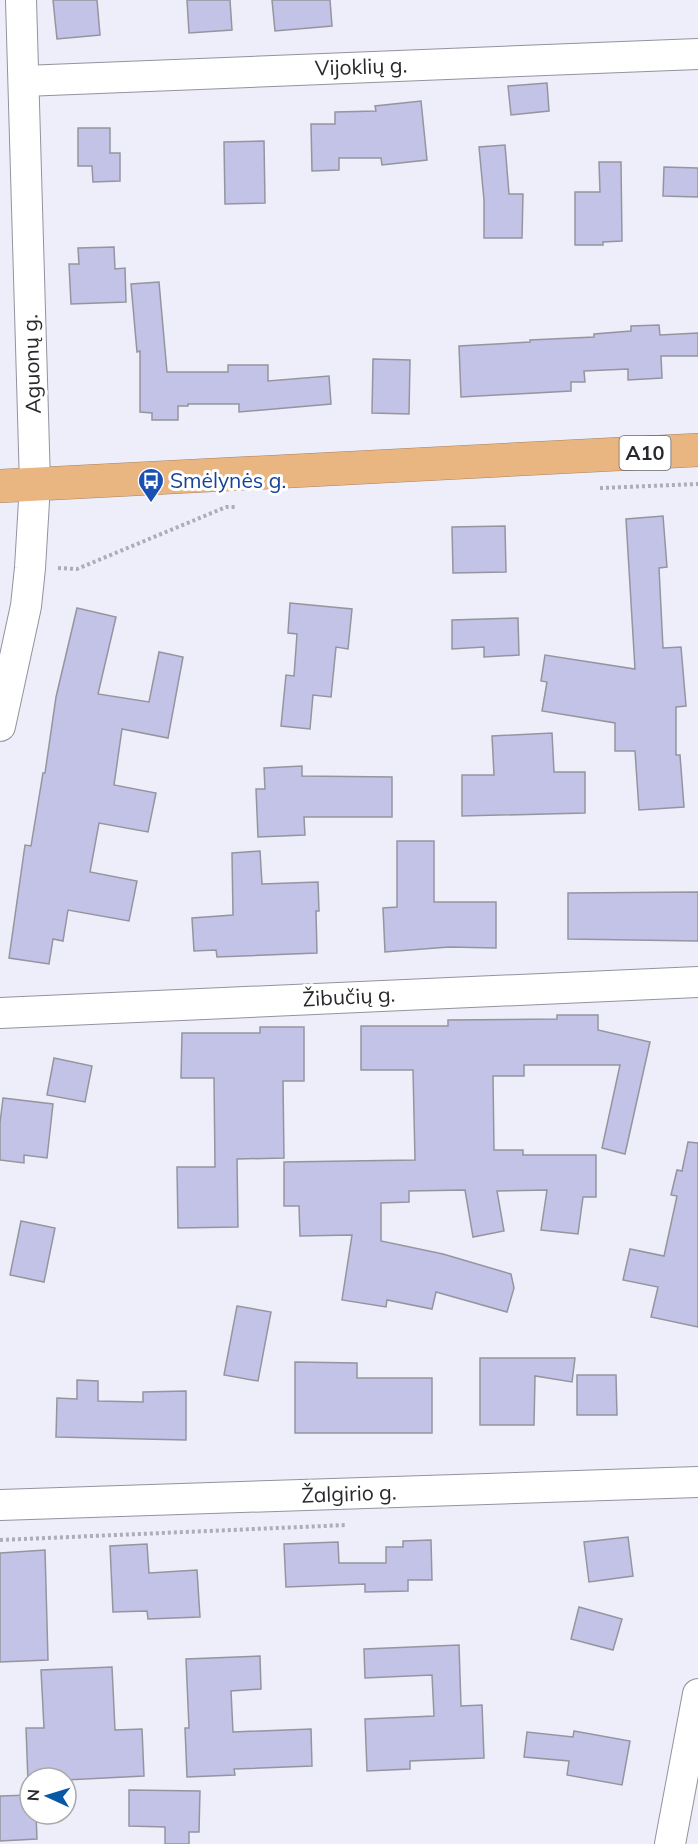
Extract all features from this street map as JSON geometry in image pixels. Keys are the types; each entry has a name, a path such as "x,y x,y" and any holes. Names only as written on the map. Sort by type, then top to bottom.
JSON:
{"highway":[{"name":"A10","path":"0,486 698,450"}],"street":[{"name":"Aguonų g.","path":"0,726 26,606 35,484 21,0"},
{"name":"Vijoklių g.","path":"24,81 698,54"},
{"name":"Žibučių g.","path":"0,1013 698,982"},
{"name":"Žalgirio g.","path":"0,1505 698,1482"},
{"path":"670,1844 698,1694"}],"path":[{"path":"591,488 698,484"},
{"path":"30,568 78,569 226,507 238,506"}],"building":[{"path":"53,0 97,0 100,35 57,39"},
{"path":"187,0 230,0 232,30 189,33"},
{"path":"272,0 330,0 332,26 275,31"},
{"path":"547,83 549,111 511,115 508,86"},
{"path":"421,101 427,160 382,165 381,158 339,158 339,170 312,171 311,124 335,124 335,112 376,111 375,106"},
{"path":"78,128 110,128 110,153 120,153 120,181 93,182 92,166 78,166"},
{"path":"264,141 265,203 225,204 224,142"},
{"path":"505,145 509,194 523,194 522,238 484,238 484,200 479,147"},
{"path":"599,162 621,162 622,241 603,242 603,245 575,245 575,192 600,192"},
{"path":"664,167 698,168 698,197 663,196"},
{"path":"114,247 115,269 125,268 126,302 71,304 69,264 79,264 78,248"},
{"path":"159,282 167,372 228,372 228,365 268,365 268,381 329,376 331,404 239,412 239,404 188,404 188,406 178,406 178,420 152,420 152,413 140,412 140,351 137,352 131,284"},
{"path":"659,325 660,335 698,333 698,356 661,356 662,378 628,380 628,369 584,371 585,382 571,382 571,391 461,397 459,346 594,337 594,334 631,331 631,326"},
{"path":"373,359 410,360 409,414 372,413"},
{"path":"663,516 667,567 659,568 663,648 681,647 686,706 676,707 676,755 680,755 684,807 639,810 635,751 615,751 615,723 542,711 547,682 541,681 545,655 635,669 626,519"},
{"path":"505,526 506,572 453,573 452,527"},
{"path":"290,603 352,609 348,649 336,647 331,697 313,695 310,729 281,726 286,675 294,676 297,634 288,633"},
{"path":"77,608 116,617 98,694 149,702 159,652 183,657 168,738 122,729 114,785 156,793 148,832 99,823 90,872 137,881 129,921 68,910 63,941 53,939 49,964 9,958 25,845 31,846 56,697"},
{"path":"518,618 519,655 484,657 484,647 452,649 452,620"},
{"path":"552,733 554,772 585,772 585,813 462,816 462,775 494,775 492,736"},
{"path":"302,766 302,776 392,777 392,817 304,817 305,835 258,837 256,789 265,789 264,768"},
{"path":"397,841 434,841 434,902 496,902 496,948 449,947 385,952 383,908 397,907"},
{"path":"260,851 262,884 318,882 317,953 217,957 216,950 194,951 192,918 233,915 232,853"},
{"path":"698,892 698,941 568,939 568,893"},
{"path":"557,1015 598,1015 598,1030 650,1042 625,1154 602,1148 620,1065 524,1065 524,1076 493,1076 494,1150 523,1150 523,1155 596,1155 596,1197 583,1197 578,1234 541,1230 547,1190 497,1191 504,1231 473,1237 465,1190 409,1191 409,1202 381,1203 381,1241 443,1254 511,1274 514,1288 507,1312 436,1292 432,1309 387,1300 386,1307 342,1300 352,1235 300,1236 299,1206 284,1206 284,1162 415,1160 413,1070 361,1070 361,1026 448,1026 448,1020 557,1019"},
{"path":"260,1027 304,1027 304,1081 283,1081 284,1158 237,1159 238,1227 178,1228 177,1167 215,1167 214,1078 181,1078 182,1033 260,1033"},
{"path":"54,1058 92,1066 85,1102 47,1095"},
{"path":"3,1098 53,1104 47,1158 24,1155 24,1163 0,1160"},
{"path":"688,1142 698,1143 698,1327 651,1317 658,1287 623,1280 630,1249 664,1256 677,1196 671,1195 677,1170 682,1171"},
{"path":"21,1221 55,1228 44,1282 10,1275"},
{"path":"237,1306 271,1312 258,1381 224,1375"},
{"path":"480,1358 575,1358 572,1382 535,1376 534,1425 480,1425"},
{"path":"295,1362 357,1363 357,1378 432,1378 432,1433 295,1433"},
{"path":"577,1375 616,1375 617,1415 577,1415"},
{"path":"77,1380 98,1381 98,1401 143,1402 143,1392 186,1391 186,1440 56,1437 57,1398 77,1399"},
{"path":"628,1537 633,1576 589,1582 584,1542"},
{"path":"431,1540 432,1580 408,1580 408,1591 365,1592 365,1584 286,1587 284,1544 338,1542 339,1563 386,1563 386,1547 403,1547 403,1541"},
{"path":"147,1544 149,1573 197,1570 200,1617 148,1619 147,1611 113,1612 110,1546"},
{"path":"45,1550 48,1660 0,1662 0,1553"},
{"path":"579,1607 622,1619 613,1650 571,1639"},
{"path":"459,1645 461,1706 482,1705 484,1758 410,1761 410,1769 367,1771 365,1719 434,1716 432,1675 365,1678 364,1649"},
{"path":"260,1656 261,1689 231,1691 233,1732 311,1729 312,1766 234,1769 235,1775 187,1777 185,1728 189,1728 186,1659"},
{"path":"112,1667 115,1730 142,1729 144,1776 78,1779 78,1766 27,1766 26,1728 44,1728 41,1670"},
{"path":"574,1731 630,1741 622,1785 567,1775 569,1761 524,1757 527,1732 573,1737"},
{"path":"129,1790 200,1791 199,1832 189,1832 189,1844 165,1844 165,1827 129,1826"},
{"path":"18,1795 18,1826 36,1826 37,1839 0,1841 0,1796"}],"place":[{"name":"Smėlynės g.","path":"151,504"}]}
